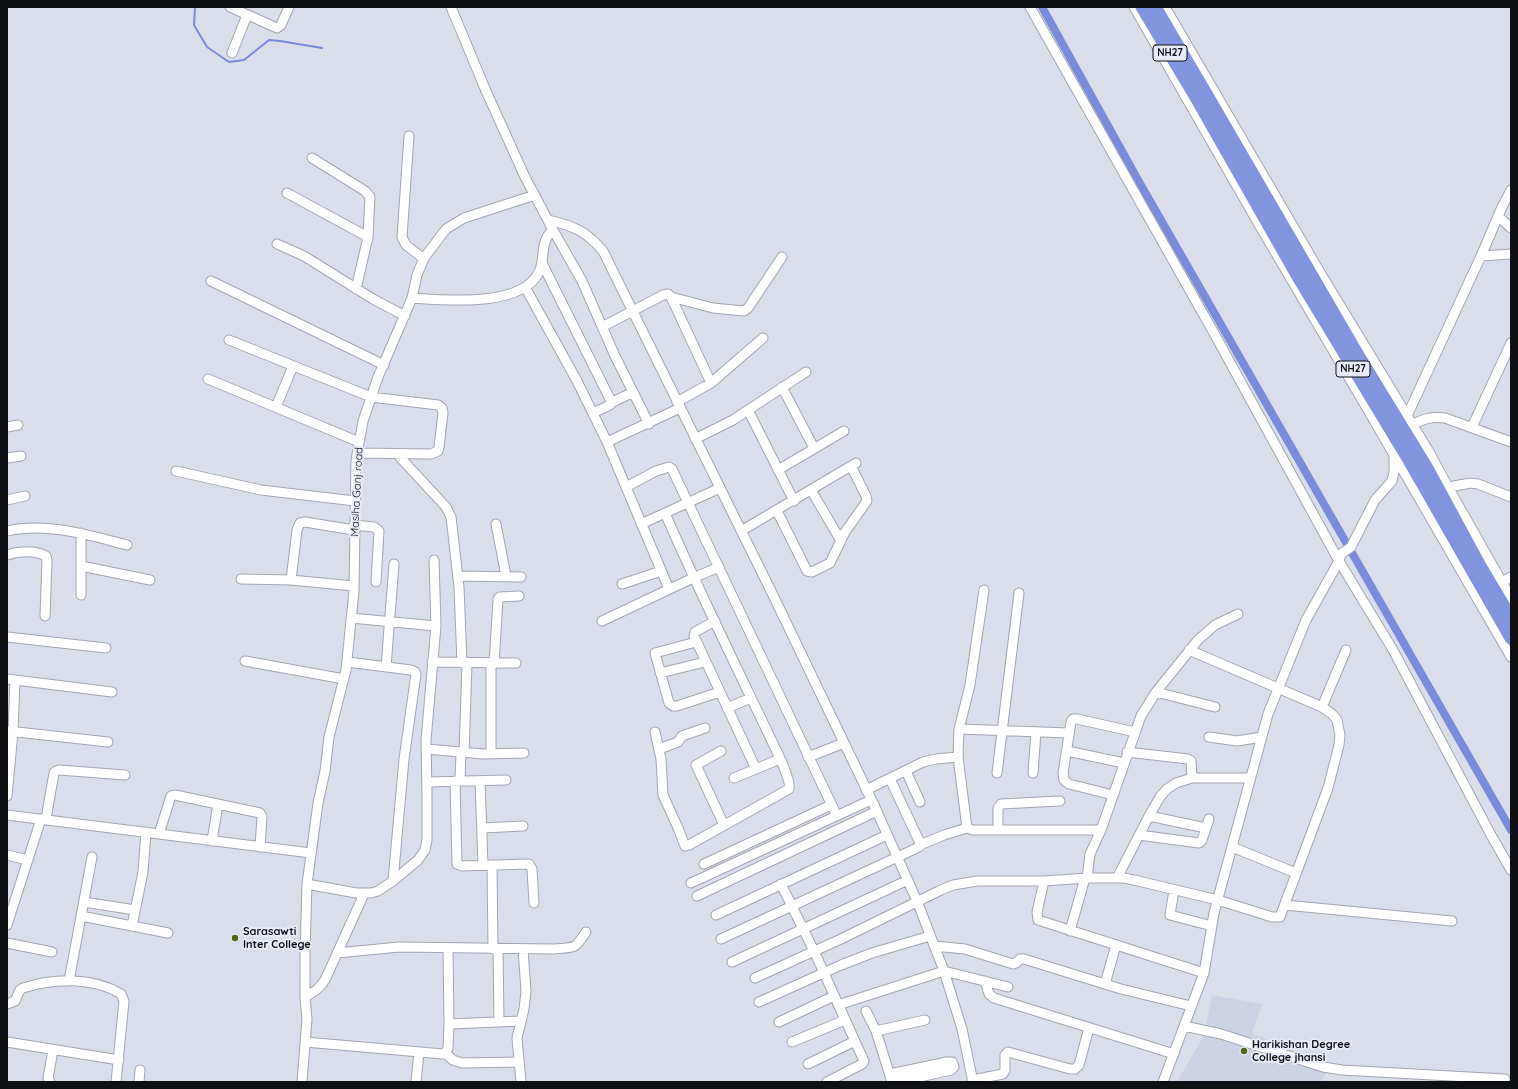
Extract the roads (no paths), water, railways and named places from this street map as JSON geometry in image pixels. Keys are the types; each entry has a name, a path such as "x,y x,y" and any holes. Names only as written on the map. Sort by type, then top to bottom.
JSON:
{"highway":[{"name":"NH27","path":"1142,7 1201,95 1428,470 1480,566 1511,618"},
{"name":"NH27","path":"1155,7 1300,280 1409,460 1511,638"}],"street":[{"path":"230,7 278,28 281,26 289,7"},
{"path":"1030,7 1393,650 1511,870"},
{"path":"1134,7 1511,657"},
{"path":"1165,7 1321,274 1428,450 1511,598"},
{"path":"452,8 486,91 535,195 582,281 615,356 649,424"},
{"path":"232,53 247,15"},
{"path":"409,136 402,237 406,245 424,259"},
{"path":"312,158 368,193 370,203 368,238 356,289"},
{"path":"1163,1082 1204,973 1218,900 1268,714 1278,688 1306,620 1340,557 1351,547 1375,500 1392,481 1394,472 1394,456 1498,216 1511,190"},
{"path":"287,193 368,238"},
{"name":"Masiha Ganj road","path":"302,1082 307,1019 305,997 305,955 307,884 329,737 347,662 354,586 354,528 358,453 363,421 371,397 412,298 417,275 424,259 432,247 454,223 464,218 535,195"},
{"path":"1498,216 1511,228"},
{"path":"548,220 573,226 593,239 603,251 720,488 877,811 917,901 944,971 962,1029 972,1081 1003,1074 1005,1070 1005,1055 1008,1052 1070,1069 1076,1069 1079,1065 1089,1028"},
{"path":"412,298 462,301 483,299 518,291 526,287 537,277 542,263 547,235 553,230"},
{"path":"277,244 304,256 356,289 405,316"},
{"path":"1481,256 1511,254"},
{"path":"671,298 713,308 744,312 782,257"},
{"path":"542,263 611,403"},
{"path":"212,281 384,365"},
{"path":"526,287 577,381 607,442 669,589"},
{"path":"602,327 663,295 668,294 711,383"},
{"path":"607,442 649,424 678,405 711,383 763,338"},
{"path":"228,340 371,397 438,405 442,408 443,413 438,451 431,454 358,453"},
{"path":"1472,427 1511,343"},
{"path":"276,407 293,366"},
{"path":"695,439 733,420 806,372"},
{"path":"208,379 359,442"},
{"path":"782,387 814,448"},
{"path":"593,413 633,392"},
{"path":"748,410 794,501"},
{"path":"1410,421 1435,417 1445,418 1510,440"},
{"path":"7,427 18,425"},
{"path":"778,470 844,430"},
{"path":"397,454 449,512 458,576 465,663 462,752 457,781 457,864 460,866 525,863 532,866 534,903"},
{"path":"7,458 21,456"},
{"path":"741,531 794,501 854,464 867,501 847,529 828,565 812,572 808,572 805,568 777,511"},
{"path":"626,487 656,471 670,467 689,502 837,816"},
{"path":"176,471 261,490 355,500"},
{"path":"1448,487 1463,484 1478,484 1511,497"},
{"path":"642,524 720,488"},
{"path":"812,490 840,541"},
{"path":"7,500 25,496"},
{"path":"656,732 662,768 663,795 684,845 686,846 789,789 790,782 780,759 715,621 693,578 665,513"},
{"path":"291,580 297,530 300,523 306,522 354,528 374,528 380,531 376,582"},
{"path":"496,524 506,576"},
{"path":"7,531 41,528 81,533 127,544"},
{"path":"81,533 81,595"},
{"path":"7,555 15,552 26,552 41,553 46,556 45,616"},
{"path":"307,884 364,894 378,891 393,881 418,860 425,850 427,840 426,749 436,626 434,560"},
{"path":"386,667 394,564"},
{"path":"81,566 150,580"},
{"path":"602,621 719,567"},
{"path":"622,584 661,571"},
{"path":"458,576 521,576"},
{"path":"1502,582 1511,577"},
{"path":"241,579 291,580 354,586"},
{"path":"967,828 958,757 959,729 970,685 984,590"},
{"path":"997,773 1019,593"},
{"path":"491,754 492,664 498,599 500,597 519,596"},
{"path":"1070,930 1086,878 1090,854 1101,830 1127,752 1141,716 1156,692 1198,640 1215,625 1238,614"},
{"path":"352,618 436,626"},
{"path":"715,621 693,635 756,769"},
{"path":"7,637 106,648"},
{"path":"696,642 655,653 669,703 673,706 720,692"},
{"path":"755,978 917,901 953,885 965,882 990,880 1044,881 1086,878 1117,878 1134,880 1218,900 1276,918 1280,917 1328,788 1339,746 1340,731 1337,720 1332,714 1322,707 1189,650"},
{"path":"1322,707 1346,650"},
{"path":"245,662 344,679"},
{"path":"347,662 411,670 416,674 404,759 393,881"},
{"path":"432,662 516,664"},
{"path":"660,673 705,662"},
{"path":"7,796 11,680 112,692"},
{"path":"1156,692 1215,707"},
{"path":"727,708 751,698"},
{"path":"1113,795 1066,782 1063,773 1071,722 1074,719 1135,732"},
{"path":"659,748 678,742 682,736 705,728"},
{"path":"959,729 1069,733"},
{"path":"10,732 108,742"},
{"path":"1033,773 1036,732"},
{"path":"1210,736 1236,741 1262,737"},
{"path":"808,757 844,743"},
{"path":"426,749 491,754 524,753"},
{"path":"721,751 696,766 724,825"},
{"path":"1067,751 1124,763"},
{"path":"1127,752 1188,759 1191,761 1192,778"},
{"path":"866,790 930,760 958,757"},
{"path":"734,778 780,759"},
{"path":"7,925 11,896 28,860 43,819 56,771 125,775"},
{"path":"906,771 920,802"},
{"path":"1117,878 1149,816 1160,797 1167,789 1176,783 1192,778 1250,778"},
{"path":"890,779 920,845"},
{"path":"427,782 506,780"},
{"path":"480,781 482,828 488,865 496,949 499,1022"},
{"path":"159,834 170,796 175,795 260,814 262,817 260,847"},
{"path":"691,883 871,800"},
{"path":"998,830 998,808 1001,804 1060,801"},
{"path":"212,841 218,804"},
{"path":"704,864 831,804"},
{"path":"697,896 877,811"},
{"path":"7,814 311,853"},
{"path":"1139,835 1197,843 1202,840 1207,823 1149,816"},
{"path":"482,828 523,826"},
{"path":"721,939 898,858 920,845 944,835 967,828 973,830 1101,830"},
{"path":"132,926 143,872 146,832"},
{"path":"716,915 887,835"},
{"path":"1232,847 1296,873"},
{"path":"7,855 28,860"},
{"path":"69,981 92,857"},
{"path":"732,962 908,880"},
{"path":"1044,881 1036,917 1041,921 1204,973"},
{"path":"781,884 814,951 863,1059 863,1063 827,1082"},
{"path":"1174,890 1170,915 1212,926"},
{"path":"305,997 315,992 320,987 364,894"},
{"path":"84,902 135,910"},
{"path":"1285,904 1452,921"},
{"path":"81,916 168,933"},
{"path":"337,953 398,947 448,949 573,948 577,946 586,932"},
{"path":"759,1002 872,953 930,936"},
{"path":"7,943 52,952"},
{"path":"1105,984 1116,945"},
{"path":"934,946 970,950 1013,964 1020,959 1024,959 1105,984 1192,1006"},
{"path":"445,1053 448,1048 449,1024 448,949"},
{"path":"521,1082 517,1038 526,992 523,949"},
{"path":"779,1022 836,1001 944,971 1008,987"},
{"path":"7,1004 15,1001 20,990 26,987 55,981 69,981 101,985 116,991 123,997 116,1082"},
{"path":"985,982 989,994 994,998 1174,1054"},
{"path":"866,1011 876,1031 891,1078 947,1062 952,1062 954,1065 952,1070 897,1082"},
{"path":"792,1042 845,1020"},
{"path":"876,1031 925,1020"},
{"path":"449,1024 521,1021"},
{"path":"1184,1026 1221,1034 1323,1067 1342,1070 1505,1079"},
{"path":"808,1064 855,1041"},
{"path":"7,1042 119,1060"},
{"path":"305,1042 445,1053 453,1060 462,1063 519,1062"},
{"path":"50,1082 48,1078 53,1050"},
{"path":"416,1082 419,1052"},
{"path":"139,1082 140,1070"}],"waterway":[{"path":"195,7 194,25 207,47 229,62 244,60 269,40 322,48"},
{"path":"1042,7 1138,180 1511,830"}],"place":[{"name":"Sarasawti Inter College","path":"235,938"},
{"name":"Harikishan Degree College jhansi","path":"1244,1051"}]}
